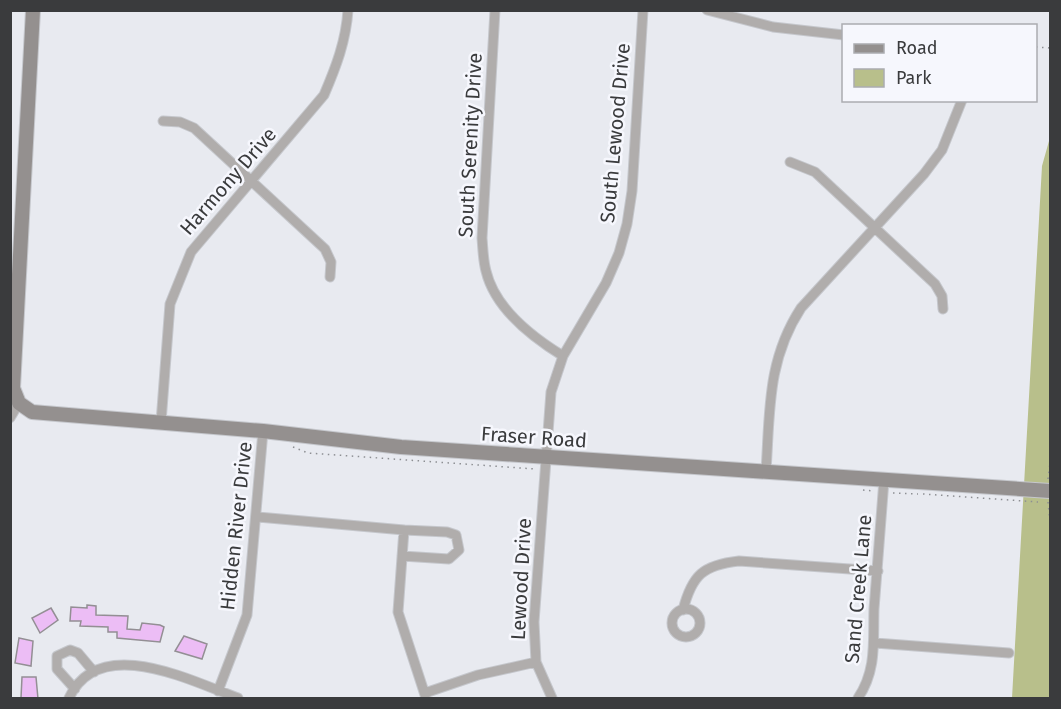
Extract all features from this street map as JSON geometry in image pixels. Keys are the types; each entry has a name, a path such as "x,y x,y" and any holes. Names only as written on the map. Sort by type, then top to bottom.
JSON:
{"street":[{"path":"10,418 20,403 13,388 14,323 33,10"},
{"name":"Harmony Drive","path":"161,422 170,304 179,278 191,252 324,95 338,64 346,32 348,10"},
{"name":"South Serenity Drive","path":"495,10 482,238 486,273 502,304 521,326 537,341 563,356"},
{"name":"South Lewood Drive","path":"545,457 551,392 563,356 606,283 627,224 632,191 644,10"},
{"path":"706,10 773,27 842,35"},
{"path":"766,471 772,378 787,330 801,308 924,174 942,150 961,102"},
{"path":"163,121 180,122 194,128 252,180 325,249 331,262 330,277"},
{"path":"790,162 815,172 935,284 942,296 943,309"},
{"name":"Fraser Road","path":"20,403 32,412 263,431 401,447 1049,491"},
{"name":"Hidden River Drive","path":"218,691 247,615 258,517 263,431"},
{"name":"Lewood Drive","path":"545,457 534,622 536,662 552,699"},
{"name":"Sand Creek Lane","path":"858,699 872,665 875,643 874,611 884,480"},
{"path":"258,517 447,532 456,536 459,542 455,555 449,559 402,556"},
{"path":"404,530 398,612 426,696 478,675 536,662"},
{"path":"683,610 690,584 704,572 720,563 740,561 878,572"},
{"path":"875,643 1009,653"},
{"path":"75,689 57,669 57,656 70,650 78,653 94,672"},
{"path":"69,699 75,689 94,672 115,664 136,664 238,699"}],"path":[{"path":"1050,463 1050,522"}],"green space":[{"path":"1050,120 1050,698 1012,698 1042,166 1049,141"}],"building":[{"path":"87,605 96,606 96,615 128,616 127,629 140,630 142,623 164,627 160,642 117,638 117,632 108,632 108,627 80,626 81,621 70,621 71,607 87,608"},
{"path":"51,608 58,620 40,633 32,618"},
{"path":"184,636 207,644 202,659 175,651"},
{"path":"19,638 33,641 31,666 15,663"},
{"path":"22,677 36,677 38,699 21,698"}]}
